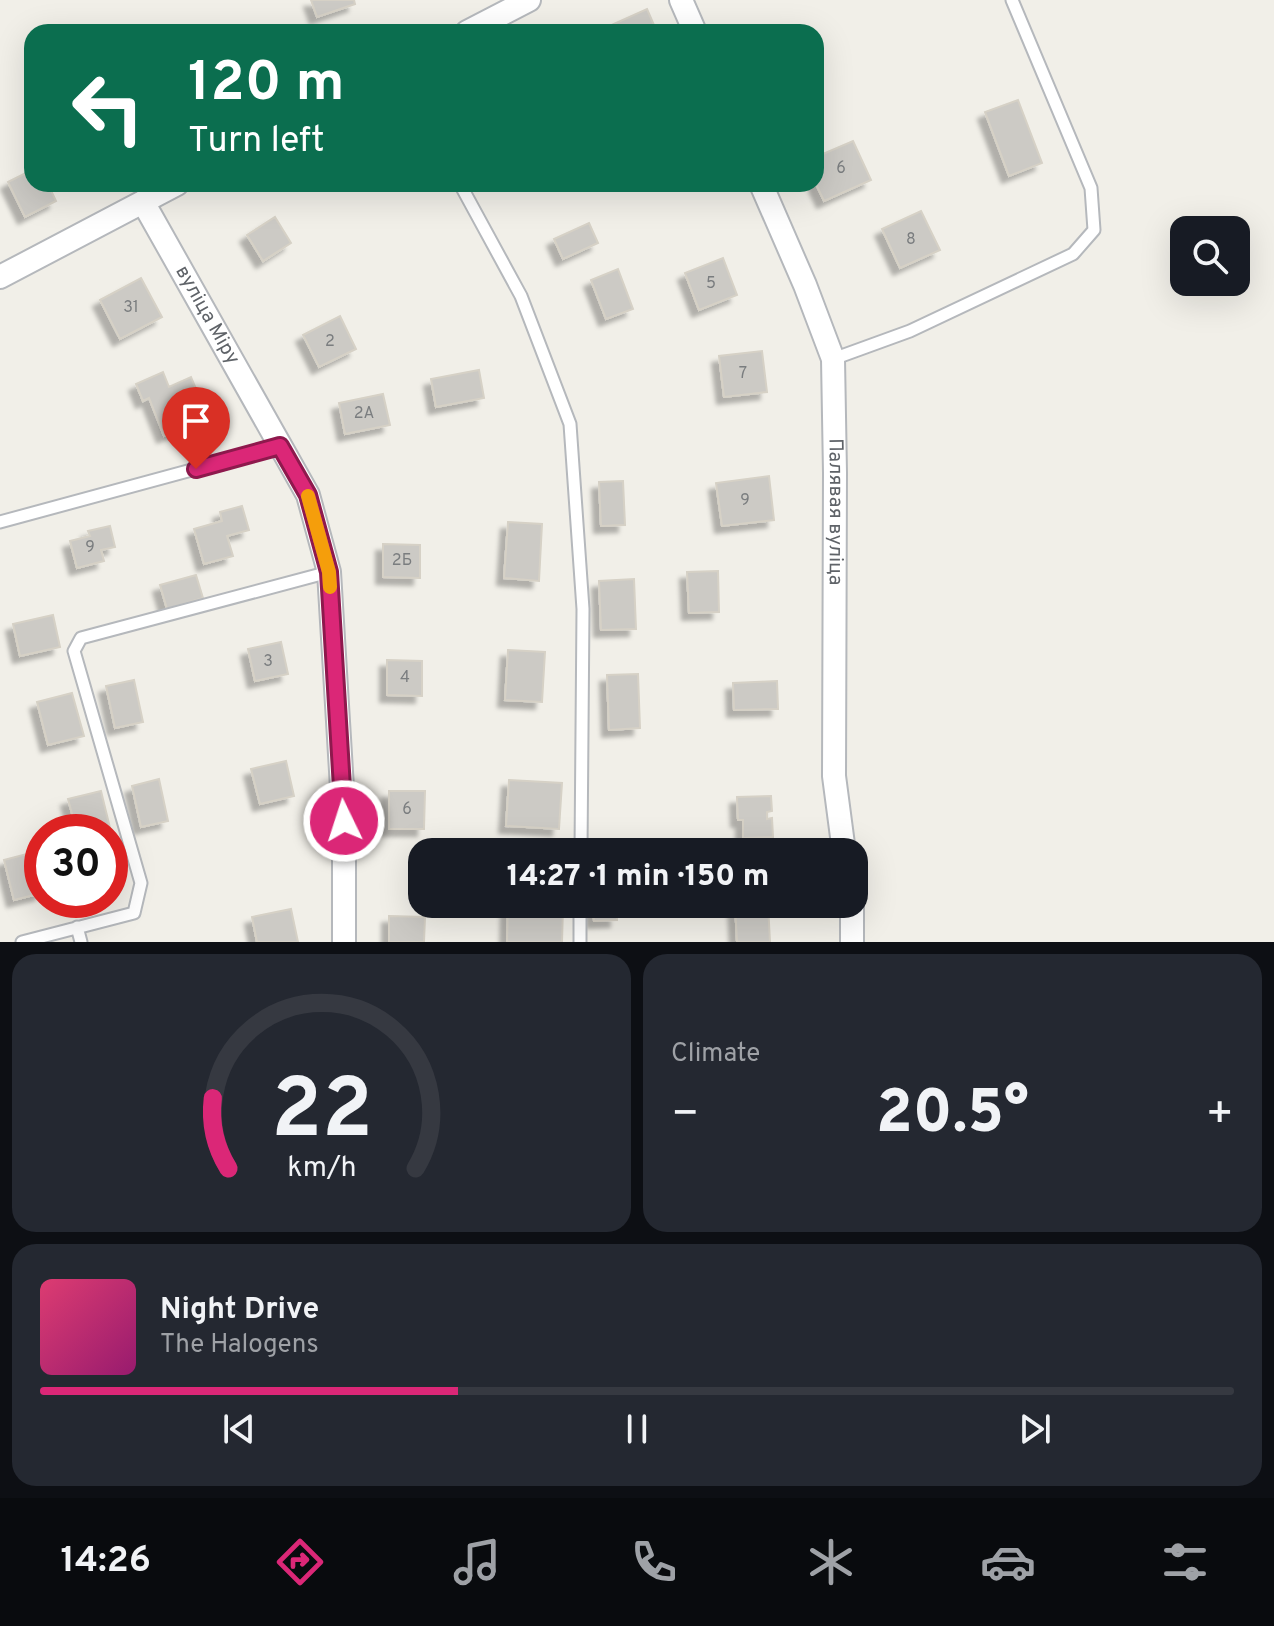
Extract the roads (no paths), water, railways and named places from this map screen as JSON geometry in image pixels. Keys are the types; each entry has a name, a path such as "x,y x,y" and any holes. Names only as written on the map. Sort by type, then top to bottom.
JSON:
{"street":[{"path":"482,24 529,0"},
{"path":"681,0 692,24"},
{"path":"0,277 162,192"},
{"name":"Палявая вуліца","path":"764,192 833,359 834,776 842,838"},
{"name":"вуліца Міру","path":"143,202 308,495 329,572 344,821 344,942"},
{"path":"852,918 852,942"}],"lane":[{"path":"833,359 910,331 1073,254 1094,230 1091,188 1012,0"},
{"path":"464,192 521,296 570,424 583,609 581,838"},
{"path":"0,522 280,446"},
{"path":"22,942 134,913 141,883 74,651 81,638 329,572"},
{"path":"580,918 580,942"},
{"path":"77,927 81,942"}]}
